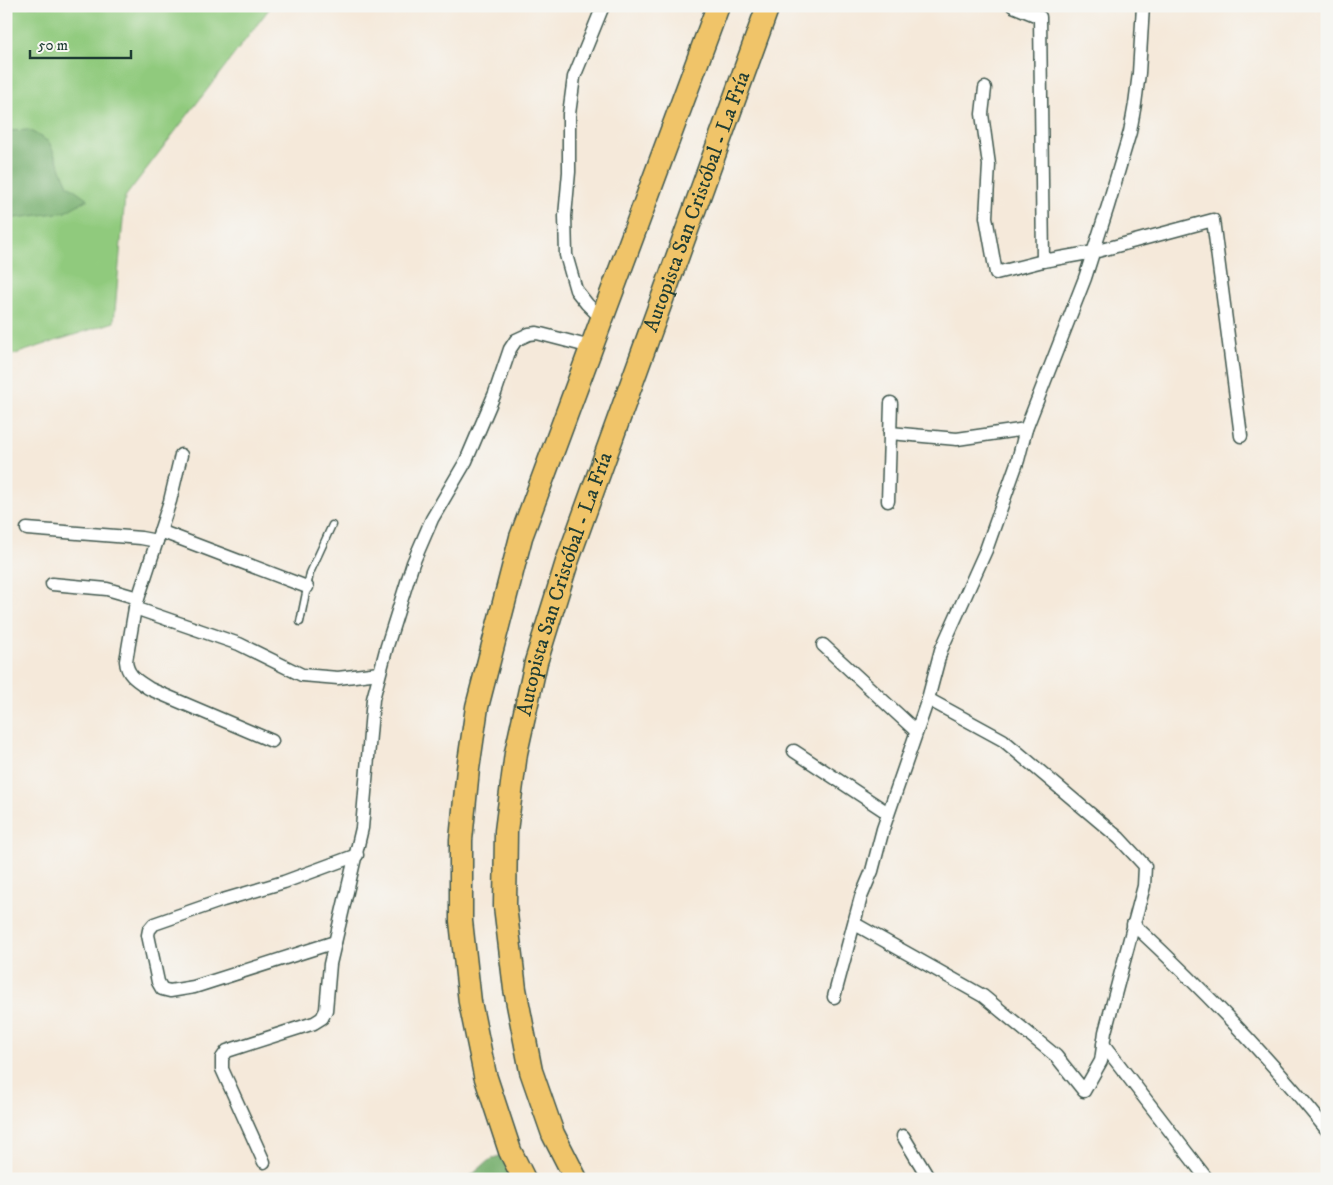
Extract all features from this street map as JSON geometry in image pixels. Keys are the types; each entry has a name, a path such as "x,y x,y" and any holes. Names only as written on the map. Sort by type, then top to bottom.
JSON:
{"highway":[{"path":"524,1179 510,1152 484,1075 470,1002 460,921 461,840 468,769 477,707 521,538 718,6"},
{"name":"Autopista San Cristóbal - La Fría","path":"576,1179 553,1134 531,1071 515,989 505,906 506,831 516,753 536,662 566,562 768,6"}],"street":[{"path":"601,318 576,290 566,255 565,216 569,172 569,114 574,76 603,6"},
{"path":"1014,6 1040,17 1043,260"},
{"path":"834,997 861,897 872,871 888,813 928,699 941,650 986,550 1018,460 1026,429 1094,252 1130,132 1139,73 1142,6"},
{"path":"985,88 982,114 989,165 986,217 996,273 1043,260 1094,252 1213,220 1241,436"},
{"path":"264,1162 222,1069 222,1058 227,1051 314,1023 322,1018 326,1010 330,964 357,855 365,803 372,699 413,563 432,519 466,461 495,393 510,349 516,340 529,334 537,333 591,347"},
{"path":"888,501 891,403"},
{"path":"890,433 957,439 1026,429"},
{"path":"181,455 137,603 126,661 127,669 133,678 150,689 272,741"},
{"path":"27,529 141,538 158,536 307,587"},
{"path":"52,584 107,589 239,644 302,675 338,678 380,673"},
{"path":"823,645 916,731"},
{"path":"855,924 983,996 1056,1056 1084,1091 1101,1061 1105,1032 1144,886 1145,866 1134,853 1003,740 928,699"},
{"path":"794,751 888,813"},
{"path":"335,942 194,987 170,992 162,989 158,982 148,934 154,924 223,900 284,882 357,855"},
{"path":"1133,924 1237,1027 1295,1090 1327,1130"},
{"path":"1104,1044 1207,1179"},
{"path":"903,1136 929,1179"}],"lane":[{"path":"300,622 314,563 332,525"}],"green space":[{"path":"6,6 269,6 269,9 125,197 114,322 6,357"},
{"path":"29,130 49,142 68,185 88,199 65,212 6,219 6,131"},
{"path":"510,1151 524,1179 467,1179 488,1161"}]}
